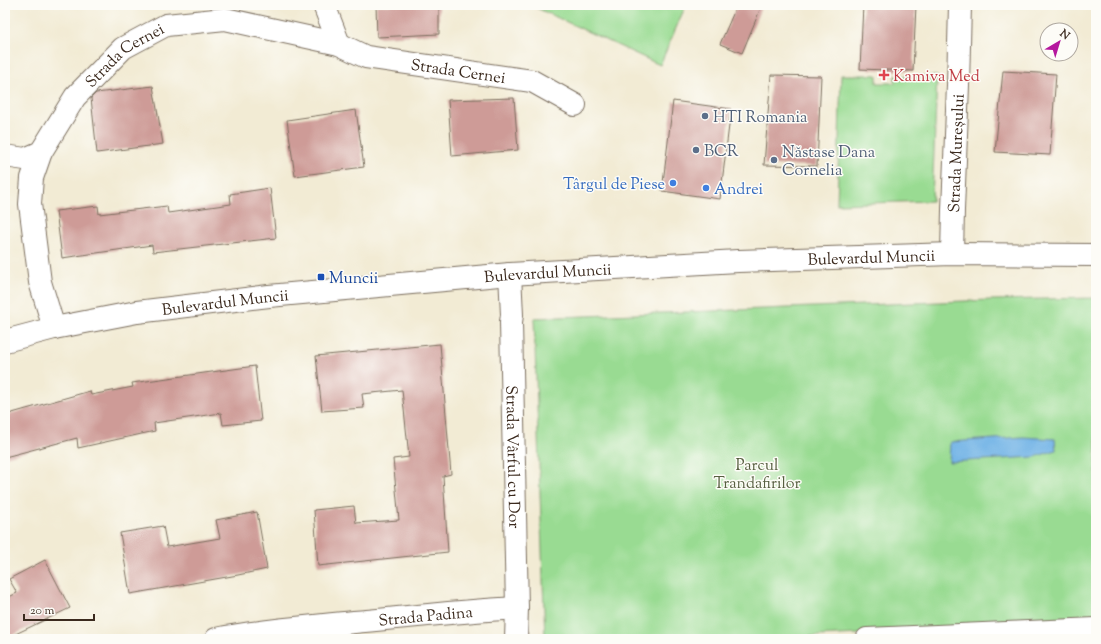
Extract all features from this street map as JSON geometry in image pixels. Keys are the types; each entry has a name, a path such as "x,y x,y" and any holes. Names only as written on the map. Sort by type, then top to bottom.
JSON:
{"street":[{"path":"324,5 339,44"},
{"name":"Strada Mureșului","path":"952,254 960,5"},
{"name":"Strada Cernei","path":"54,328 40,282 30,204 32,178 41,152 75,97 122,48 166,25 225,19 339,44 366,57 532,82 575,105"},
{"path":"5,156 25,158 41,152"},
{"name":"Bulevardul Muncii","path":"5,341 54,328 137,312 269,296 510,274 738,261 952,254 1096,255"},
{"name":"Strada Vârful cu Dor","path":"510,274 517,608 516,639"},
{"name":"Strada Padina","path":"216,639 230,636 477,610 517,608"},
{"path":"867,639 978,636 1096,629"}],"green space":[{"path":"530,5 686,5 660,65"},
{"path":"841,75 877,75 877,83 895,83 895,76 937,76 932,201 837,204"},
{"name":"Parcul Trandafirilor","path":"1096,298 1096,623 753,639 545,639 534,318 990,300"}],"water":[{"path":"1023,437 1055,439 1056,450 1035,457 949,462 950,442"}],"building":[{"path":"376,5 439,5 439,34 377,37"},
{"path":"737,5 762,5 742,53 720,44"},
{"path":"863,5 916,5 913,71 860,69"},
{"path":"1003,71 1056,74 1050,155 995,152"},
{"path":"771,75 821,76 817,166 764,165"},
{"path":"153,86 163,144 97,153 91,98 96,93"},
{"path":"514,98 518,150 452,156 448,100"},
{"name":"BCR","path":"673,101 731,109 720,199 662,191"},
{"path":"356,110 364,167 295,176 287,120"},
{"path":"270,188 276,238 153,252 152,245 62,258 56,211 98,206 99,214 167,206 168,213 231,204 230,194"},
{"path":"440,344 451,474 443,476 448,552 318,566 314,510 354,506 356,523 399,520 393,459 409,457 402,390 362,394 364,408 322,411 316,356"},
{"path":"255,366 261,421 223,425 221,413 154,423 155,431 78,448 77,438 5,457 5,415 90,391 91,395 133,387 132,383"},
{"path":"257,512 267,569 130,594 120,533 163,526 167,547 220,538 216,520"},
{"path":"45,560 70,608 5,639 5,599 17,593 9,579"}],"place":[{"name":"Kamiva Med","path":"884,75"},
{"name":"HTI Romania","path":"705,116"},
{"name":"BCR","path":"696,150"},
{"name":"Năstase Dana Cornelia","path":"774,160"},
{"name":"Târgul de Piese","path":"673,183"},
{"name":"Andrei","path":"706,188"},
{"name":"Muncii","path":"321,277"}]}
